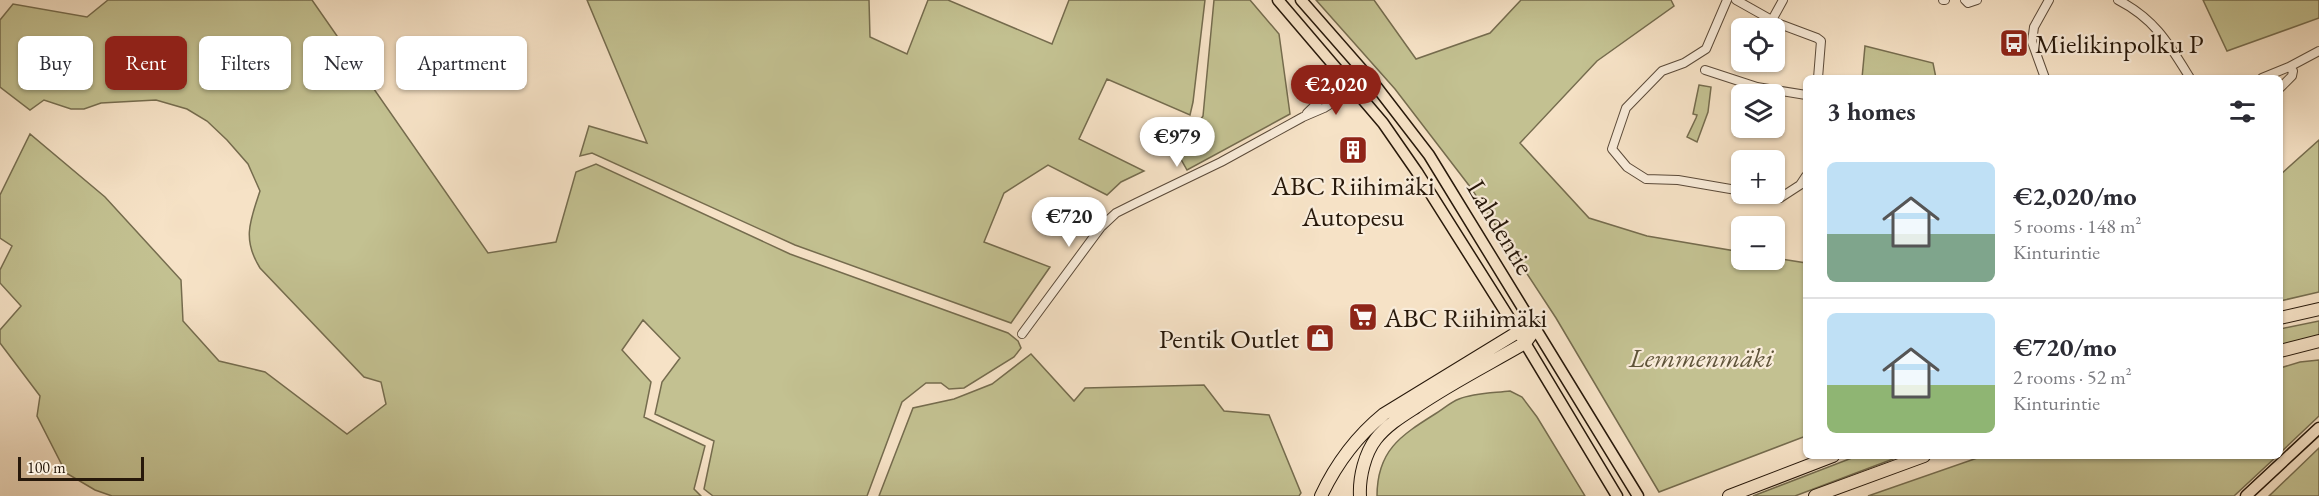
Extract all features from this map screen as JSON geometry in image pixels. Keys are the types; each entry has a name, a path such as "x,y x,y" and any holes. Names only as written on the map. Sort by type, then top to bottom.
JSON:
{"highway":[{"path":"2283,317 2319,309"},
{"path":"1321,496 1348,450 1372,424 1412,395 1518,332 1536,328"},
{"path":"1360,496 1363,467 1368,453 1386,429 1430,398 1525,343 1536,328"},
{"path":"2283,350 2319,341"},
{"path":"1729,496 1825,459"},
{"path":"1815,496 1916,459"}],"main road":[{"name":"Lahdentie","path":"1278,0 1383,123 1417,172 1525,343"},
{"name":"Lahdentie","path":"1301,0 1363,70 1429,155 1638,496"},
{"path":"1525,343 1617,496"},
{"path":"2246,496 2319,428"}],"street":[{"path":"1727,0 1706,49 1684,63 1662,71 1626,108 1612,149 1627,167 1646,179 1678,180 1731,189"},
{"path":"1736,0 1768,18"},
{"path":"1773,18 1783,0"},
{"path":"1965,0 1968,3 1977,0"},
{"path":"2044,75 2032,42 2034,27 2049,0"},
{"path":"2118,0 2148,20 2162,33 2188,75"},
{"path":"1785,25 1821,41 1818,75"},
{"path":"2269,75 2319,51"},
{"path":"2283,85 2292,76 2293,71 2289,67"},
{"path":"1303,117 1344,77 1363,70"},
{"path":"1022,334 1101,227 1116,213 1324,108 1354,89 1363,70"},
{"path":"1705,70 1757,87 1803,95"},
{"path":"1785,194 1803,180"}],"green space":[{"path":"108,0 312,0 337,36 303,36 303,90 375,90 488,253 556,242 576,172 596,164 790,254 1008,333 1018,341 1021,348 1014,357 964,388 949,389 941,383 926,383 902,402 867,496 713,496 704,489 714,441 655,414 662,382 680,358 643,320 622,350 651,382 644,417 705,446 694,489 701,496 112,496 95,490 66,473 37,416 40,396 0,343 0,330 21,306 0,283 0,270 12,246 0,238 0,195 30,134 105,197 181,280 183,321 219,361 265,372 347,434 386,404 381,382 364,377 260,268 254,258 249,239 251,221 260,191 248,164 207,121 187,109 156,100 101,103 84,109 71,109 44,100 30,110 0,87 0,20 13,4 87,17"},
{"path":"587,0 869,0 870,37 907,54 928,0 948,0 1052,44 1069,0 1205,0 1190,115 1107,79 1079,139 1144,171 1121,182 1107,195 1048,165 1004,193 984,242 1050,267 1011,323 795,245 592,153 580,156 589,126 647,143"},
{"path":"1214,0 1250,0 1279,34 1290,114 1187,170 1178,154 1203,116"},
{"name":"Lemmenmäki","path":"1316,0 1374,0 1416,59 1490,33 1521,0 1671,0 1674,6 1597,61 1520,143 1589,218 1647,236 1731,250 1731,270 1785,270 1785,260 1803,263 1803,437 1659,492 1556,318 1471,188 1395,89"},
{"path":"2203,0 2319,0 2319,18 2227,51"},
{"path":"1865,46 1933,63 1935,75 1862,75"},
{"path":"1699,85 1711,87 1708,112 1697,142 1687,137 1697,115 1693,114"},
{"path":"2319,140 2319,292 2283,300 2283,172"},
{"path":"2319,321 2319,336 2283,344 2283,328"},
{"path":"1031,354 1074,401 1085,388 1204,385 1224,411 1269,415 1301,493 1299,496 879,496 913,408 954,399 992,384"},
{"path":"2319,360 2319,416 2283,450 2283,367"},
{"path":"1510,391 1522,397 1537,417 1585,496 1377,496 1378,480 1386,456 1393,446 1411,430 1459,399 1478,394"},
{"path":"2319,448 2319,496 2269,496"},
{"path":"1849,459 1893,459 1795,496 1753,496"},
{"path":"1974,459 2274,459 2234,496 1868,496"}],"place":[{"name":"Mielikinpolku P","path":"2014,43"},
{"name":"ABC Riihimäki Autopesu","path":"1353,150"},
{"name":"ABC Riihimäki","path":"1363,317"},
{"name":"Pentik Outlet","path":"1320,338"}]}
